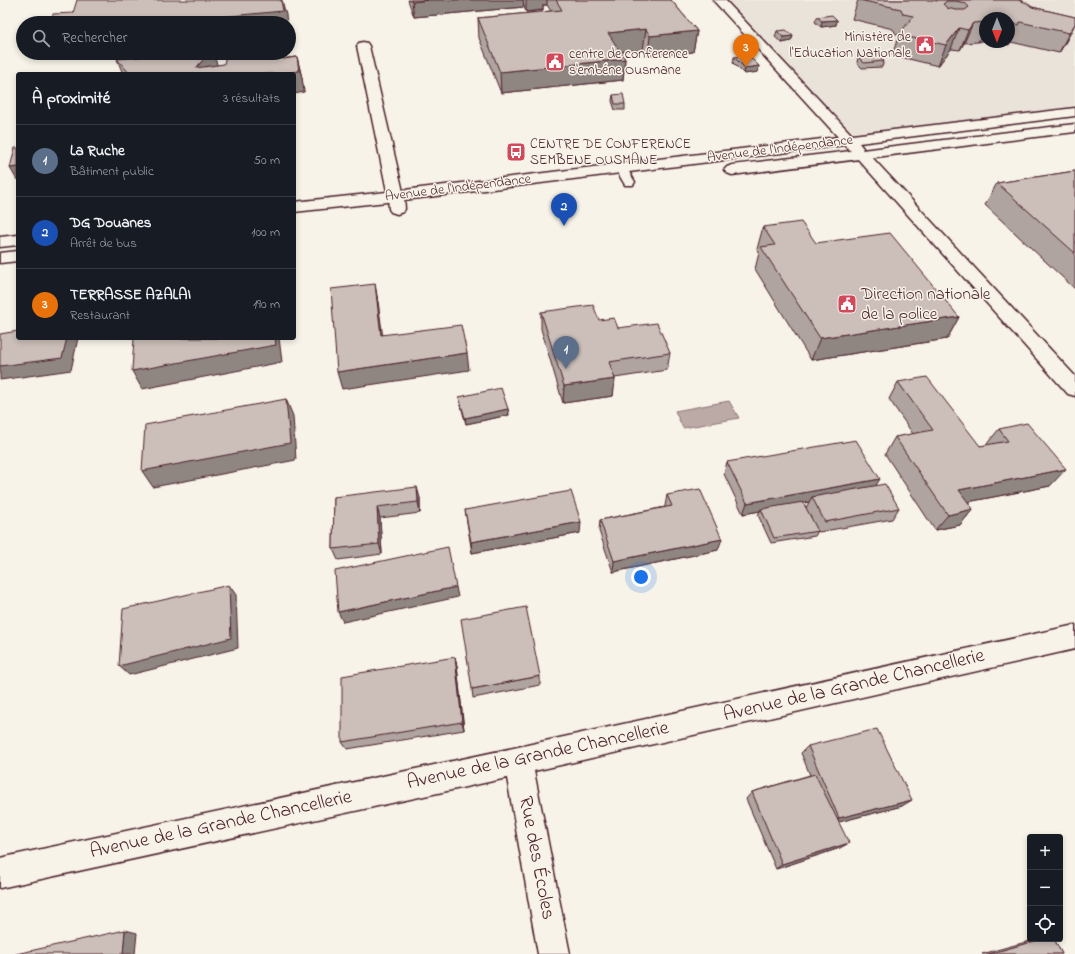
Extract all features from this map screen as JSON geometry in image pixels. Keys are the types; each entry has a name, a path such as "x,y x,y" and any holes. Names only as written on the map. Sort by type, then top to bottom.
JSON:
{"main road":[{"path":"719,0 849,140 1075,389"},
{"path":"362,46 396,203"},
{"name":"Avenue de l'Indépendance","path":"334,217 396,203 621,168 1075,112"},
{"name":"Avenue de l'Indépendance","path":"714,172 1075,128"},
{"path":"621,183 644,180"},
{"name":"Avenue de l'Indépendance","path":"296,207 508,197"},
{"path":"0,242 16,240"},
{"path":"0,258 16,256"},
{"name":"Avenue de la Grande Chancellerie","path":"0,873 518,761 1075,638"},
{"name":"Rue des Écoles","path":"518,761 554,954"}],"lane":[{"path":"621,168 621,183"}],"shaded area":[{"path":"719,0 1075,0 1075,112 849,140"},
{"path":"729,401 739,418 683,428 675,411"}],"building":[{"path":"77,0 281,0 283,11 230,16 53,16 53,14 73,13"},
{"path":"411,0 428,0 412,2"},
{"path":"556,0 671,0 697,31 650,36 646,29 608,33 625,59 500,72 478,18 562,10"},
{"path":"859,0 1018,0 1027,3 1032,7 1075,17 1075,24 1069,33 1020,22 1019,25 1015,24 1015,12 979,12 979,22 973,23 968,30 959,28 946,45 899,35 913,16 903,14 901,9","holes":["947,1 965,3 969,7 965,10 947,8 943,4"]},
{"path":"832,15 837,20 822,21 817,17"},
{"path":"786,30 793,36 783,37 777,31"},
{"path":"748,55 759,66 745,68 734,57"},
{"path":"878,55 884,61 864,63 858,57"},
{"path":"297,57 299,71 128,72 118,60 203,60 196,68 224,64 225,60 296,60"},
{"path":"623,94 625,104 615,104 613,95"},
{"path":"15,148 16,148 16,167 10,168"},
{"path":"1075,171 1075,253 997,183"},
{"name":"Direction nationale de la police","path":"801,222 816,243 890,233 959,317 820,338 761,247 775,245 763,227"},
{"path":"375,284 381,335 461,325 467,353 337,372 331,289"},
{"path":"593,305 599,320 614,318 618,328 657,323 670,353 609,362 615,379 564,386 541,312"},
{"path":"16,331 16,340 66,340 62,358 0,366 0,334"},
{"path":"134,340 275,340 276,345 132,371"},
{"path":"927,377 980,446 1008,441 999,429 1027,423 1066,469 959,490 973,509 948,515 895,437 933,430 898,382"},
{"path":"501,388 508,409 465,418 459,397"},
{"path":"286,399 290,443 142,471 145,425"},
{"path":"856,440 880,479 747,503 727,462"},
{"path":"885,484 899,508 825,522 812,497"},
{"path":"417,487 418,502 377,507 379,544 333,549 334,497"},
{"path":"700,489 722,539 614,561 600,520 672,506 667,495"},
{"path":"571,491 581,522 471,542 465,510"},
{"path":"803,502 818,531 774,538 761,509"},
{"path":"448,547 456,587 338,612 335,571"},
{"path":"229,585 231,638 119,666 123,609"},
{"path":"526,607 540,676 472,689 461,619"},
{"path":"455,657 462,722 342,742 342,676"},
{"path":"877,729 912,800 839,818 808,746"},
{"path":"815,774 849,843 782,864 752,792"},
{"path":"125,930 123,954 16,954"},
{"path":"1031,942 1056,942 1062,954 989,954"}],"place":[{"name":"Ministère de l'Education Nationale","path":"925,45"},
{"name":"centre de conference s'embéne Ousmane","path":"555,62"},
{"name":"TERRASSE AZALAI","path":"746,67"},
{"name":"CENTRE DE CONFERENCE SEMBENE OUSMANE","path":"516,152"},
{"name":"DG Douanes","path":"564,226"},
{"name":"Direction nationale de la police","path":"847,304"},
{"name":"La Ruche","path":"566,369"}]}
